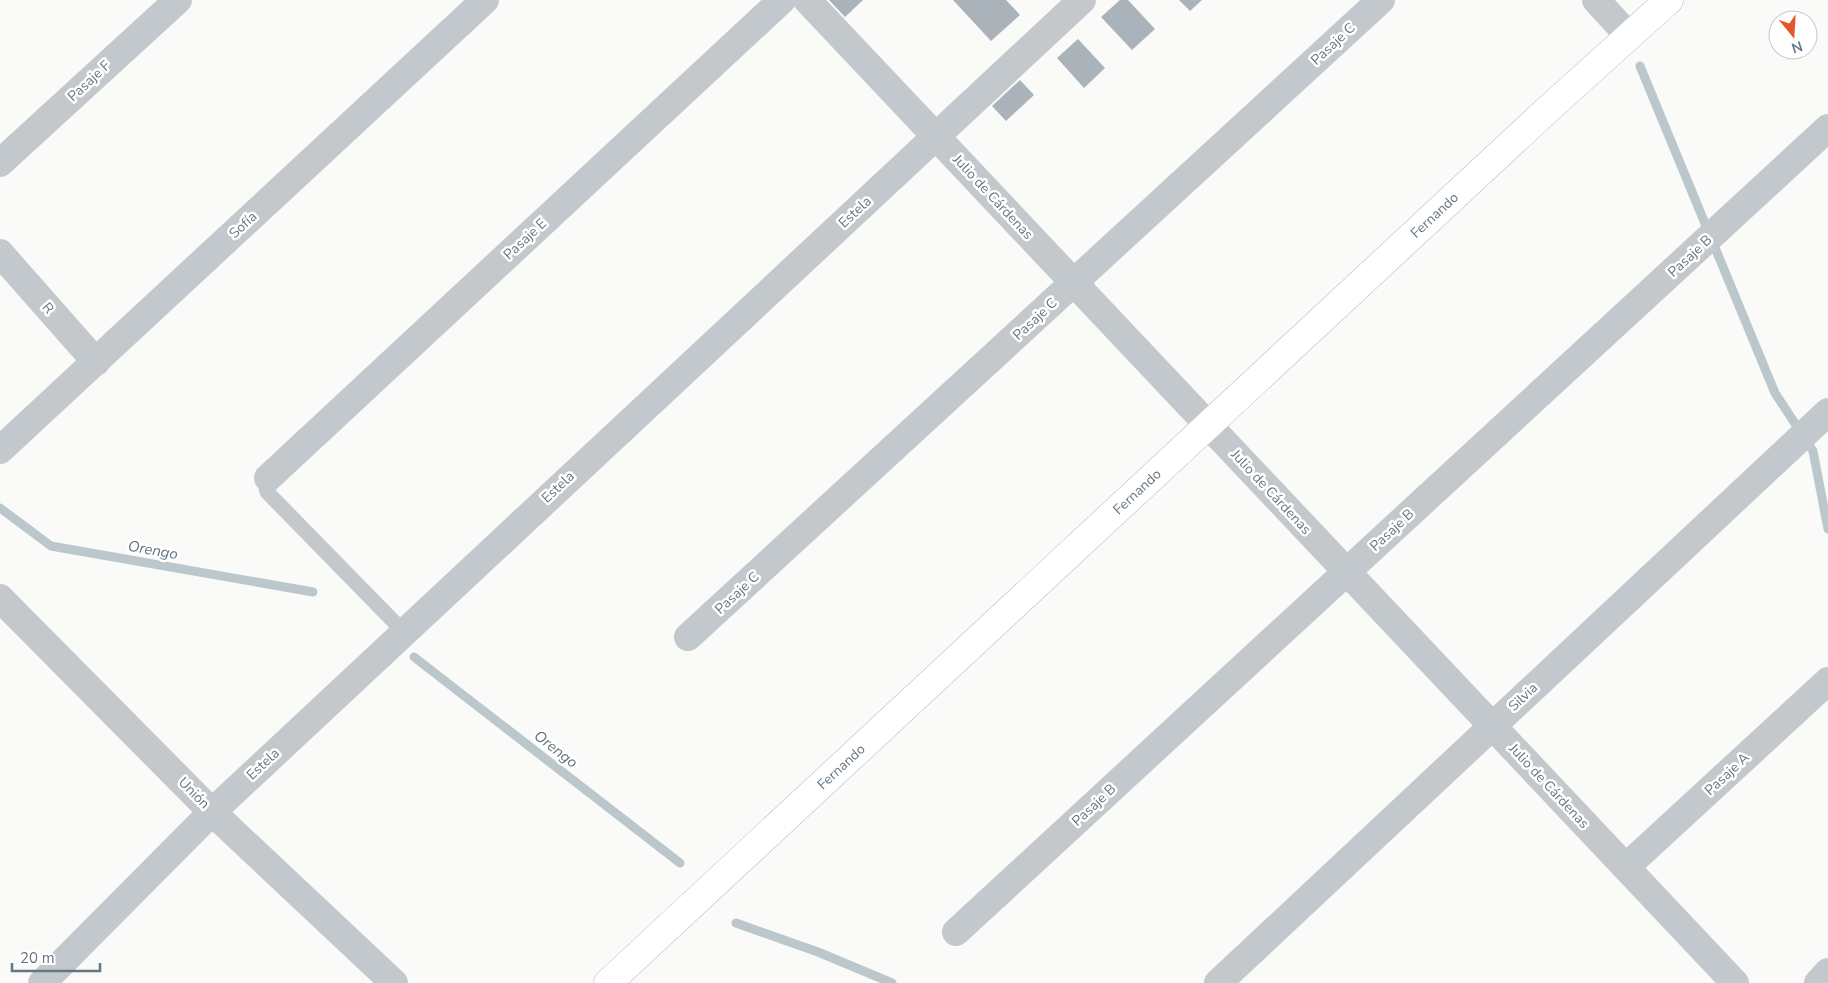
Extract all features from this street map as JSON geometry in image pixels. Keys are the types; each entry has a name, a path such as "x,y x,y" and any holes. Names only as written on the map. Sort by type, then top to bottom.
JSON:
{"street":[{"name":"Pasaje F","path":"0,163 178,0"},
{"name":"Sofía","path":"0,450 485,0"},
{"name":"Pasaje E","path":"268,478 782,0"},
{"name":"Julio de Cárdenas","path":"807,0 1736,983"},
{"name":"Estela","path":"42,983 212,812 1082,0"},
{"name":"Pasaje C","path":"688,637 1381,0"},
{"path":"1596,0 1629,36"},
{"name":"Fernando","path":"608,983 1668,0"},
{"name":"Pasaje B","path":"956,932 1828,128"},
{"name":"R","path":"0,253 96,362"},
{"name":"Silvia","path":"1218,983 1824,416"},
{"name":"Unión","path":"0,598 212,812 394,983"},
{"name":"Pasaje A","path":"1626,867 1828,681"},
{"path":"1818,983 1828,972"}],"lane":[{"path":"268,478 265,484 267,492 404,632"}],"building":[{"path":"829,0 863,0 845,17"},
{"path":"953,0 1006,0 1020,15 991,41"},
{"path":"1120,0 1128,0 1155,29 1132,50 1101,17"},
{"path":"1179,0 1202,0 1190,11"},
{"path":"1078,39 1105,68 1084,88 1057,58"},
{"path":"1020,80 1034,95 1006,121 992,106"}],"waterway":[{"path":"1640,66 1775,393 1813,451 1828,529"},
{"name":"Orengo","path":"0,508 51,546 313,592"},
{"name":"Orengo","path":"414,657 680,863"},
{"name":"Orengo","path":"736,923 818,952 892,983"}]}
